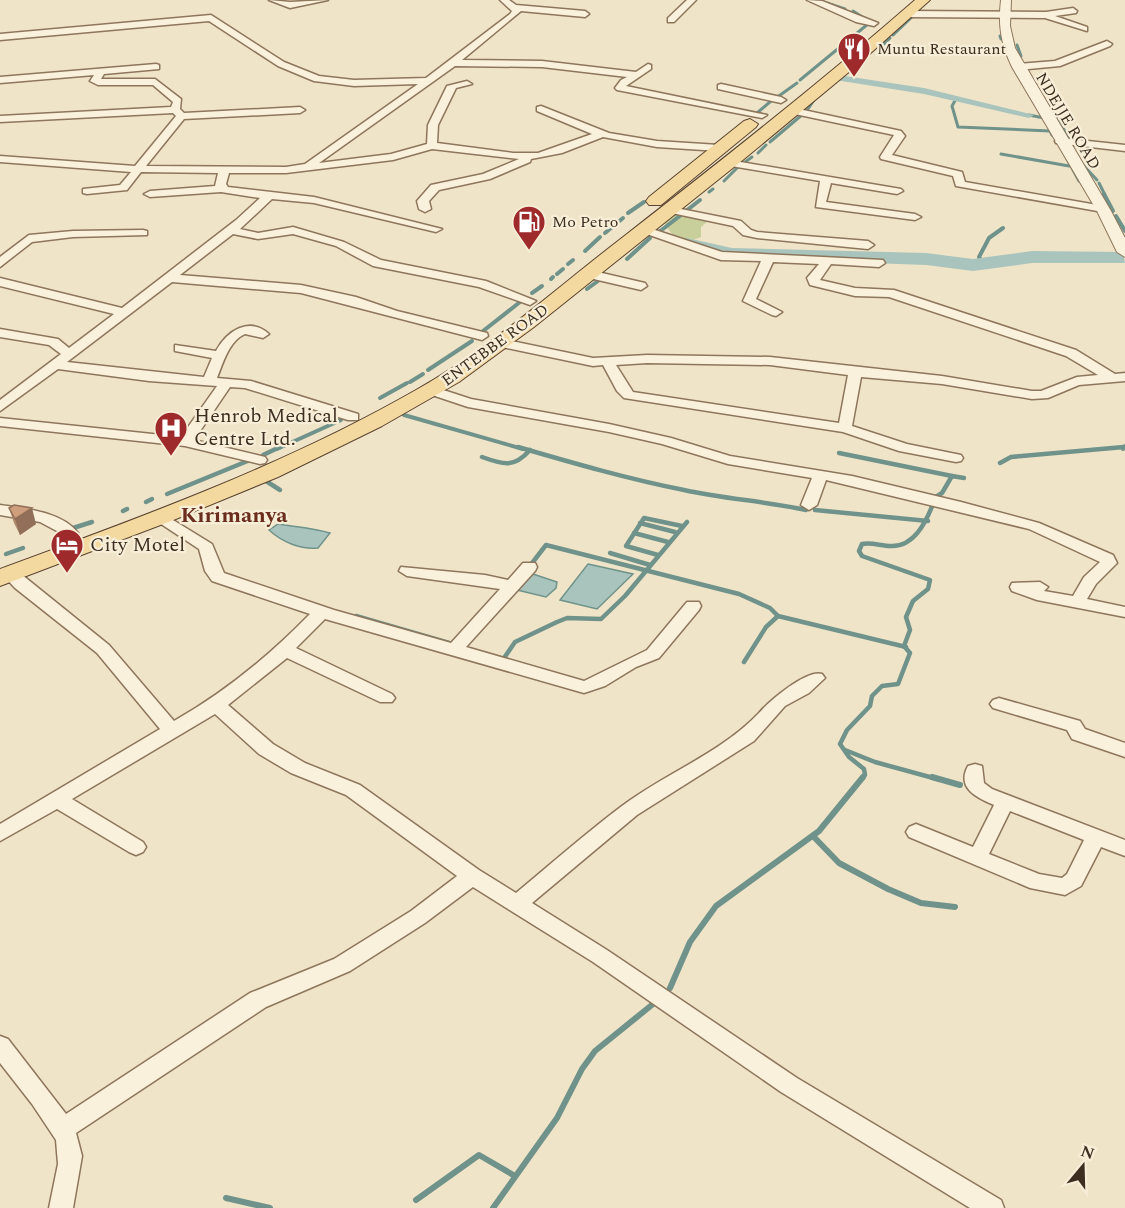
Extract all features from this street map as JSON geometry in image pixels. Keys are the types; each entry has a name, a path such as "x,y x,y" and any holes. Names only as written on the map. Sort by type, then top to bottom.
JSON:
{"main road":[{"name":"ENTEBBE ROAD","path":"3,571 160,517 280,467 377,421 431,390 502,343 714,176 724,156 762,115 788,105 874,23 923,0"},
{"name":"ENTEBBE ROAD","path":"3,571 70,533 260,460 353,417 390,397 530,301 693,170 724,156 905,7"},
{"path":"693,170 714,176"}],"street":[{"path":"273,0 287,5 324,0"},
{"path":"504,0 515,8 585,14"},
{"path":"671,20 692,0"},
{"path":"811,0 835,7 858,20 874,23"},
{"name":"NDEJJE ROAD","path":"1006,0 1004,26 1009,48 1060,141 1120,233 1125,252"},
{"path":"905,7 1046,15 1073,11"},
{"path":"305,168 453,63 513,16 517,11 515,8"},
{"path":"158,10 161,22"},
{"path":"1046,15 1084,29"},
{"path":"0,38 214,19 281,64 317,79 354,83 426,81"},
{"path":"1018,67 1057,64 1107,44"},
{"path":"453,63 543,64 638,75"},
{"path":"0,80 156,67"},
{"path":"648,67 624,82 620,88 762,115"},
{"path":"87,191 121,190 139,169 178,113 178,101 155,82 95,81 101,71"},
{"path":"432,146 433,125 452,86 466,84"},
{"path":"721,87 897,133 900,136 885,157 958,174 960,183 964,185 1103,209"},
{"path":"541,109 560,114 571,123 602,134 724,156 826,180 897,191"},
{"path":"0,119 300,110"},
{"path":"424,209 423,201 435,187 486,177 602,134"},
{"path":"1060,141 1125,148"},
{"path":"0,159 139,169 225,171 305,168 393,157 411,150 432,146 448,146 513,156 538,156"},
{"path":"222,189 220,185 225,171"},
{"path":"826,180 820,205 915,217"},
{"path":"150,194 222,189 314,200 436,229"},
{"path":"0,407 170,278 214,240 231,230 262,203 267,195"},
{"path":"671,210 737,224 747,233 756,235 868,245"},
{"path":"231,230 258,236 293,230 340,244 377,263 482,284 530,301"},
{"path":"645,230 721,256 879,263"},
{"path":"0,263 32,239 74,234 143,233"},
{"path":"764,257 768,260 749,301 776,312"},
{"path":"828,261 813,278 814,282 855,292 890,293 1071,353 1119,378"},
{"path":"589,274 642,286"},
{"path":"170,278 301,289 345,298 482,336"},
{"path":"0,282 123,312"},
{"path":"209,381 219,355 240,330 263,334"},
{"path":"0,333 53,342 69,354"},
{"path":"502,343 567,357 608,362 647,359 770,361 942,380 1032,395 1043,395 1077,381 1119,378"},
{"path":"180,348 219,355"},
{"path":"608,362 624,391 629,395 713,407 771,419 845,428 904,448 956,458"},
{"path":"56,365 149,377 246,384 274,395 353,417"},
{"path":"845,428 855,372"},
{"path":"185,442 227,382"},
{"path":"431,390 468,403 666,441 728,460 852,480 1034,526 1093,551 1109,563 1090,580 1077,603"},
{"path":"0,422 185,442 260,460"},
{"path":"809,506 821,476"},
{"path":"0,510 41,516 58,523 70,533"},
{"path":"160,517 207,547 213,571 218,577 322,612 577,686 590,687 658,650 693,606"},
{"path":"454,650 509,586 530,567"},
{"path":"3,571 102,648 123,669 171,730"},
{"path":"407,571 485,580 509,586"},
{"path":"1040,587 1018,587 1037,595 1125,612"},
{"path":"0,833 216,705 285,650 322,612"},
{"path":"285,650 386,698"},
{"path":"517,904 630,810 748,736 778,702 803,689 816,678"},
{"path":"999,704 1074,726 1078,734 1125,750"},
{"path":"216,705 266,749 298,768 353,790 472,876 600,956 789,1085 915,1160 982,1206"},
{"path":"975,771 973,783 975,788 1005,802 1125,848"},
{"path":"56,799 136,847"},
{"path":"976,858 1005,802"},
{"path":"916,832 1037,882 1065,886 1074,880 1096,837"},
{"path":"64,1128 258,1000 342,965 418,917 472,876"},
{"path":"0,1046 64,1128 70,1148 70,1165 61,1208"}],"green space":[{"path":"677,210 710,219 701,227 701,237 683,240 670,231 663,220"}],"water":[{"path":"278,524 330,533 318,548 305,548 280,538 269,530"},
{"path":"588,564 633,574 597,609 560,600"},
{"path":"530,573 557,582 556,588 546,597 517,590"}],"building":[{"path":"14,505 32,508 15,519 9,508"}],"waterway":[{"path":"818,0 845,9"},
{"path":"853,11 864,18"},
{"path":"893,35 913,16"},
{"path":"800,80 868,24"},
{"path":"880,48 890,38"},
{"path":"1017,45 1021,56"},
{"path":"838,78 924,91 1029,115"},
{"path":"776,98 797,83"},
{"path":"956,99 952,106 958,127 1050,131 1052,135"},
{"path":"806,112 814,100"},
{"path":"757,113 771,101"},
{"path":"1047,103 1057,117"},
{"path":"770,142 803,114"},
{"path":"1029,115 1044,118 1044,115"},
{"path":"1059,121 1069,139"},
{"path":"758,153 766,145"},
{"path":"1001,154 1069,166"},
{"path":"1065,155 1079,181"},
{"path":"745,162 752,157"},
{"path":"1084,166 1097,180"},
{"path":"724,181 738,167"},
{"path":"1099,183 1105,195"},
{"path":"709,192 713,189"},
{"path":"1104,194 1113,211"},
{"path":"686,211 700,200"},
{"path":"628,213 644,202"},
{"path":"659,232 681,215"},
{"path":"1116,216 1125,231"},
{"path":"605,233 623,218"},
{"path":"983,264 979,257 989,238 1003,228"},
{"path":"585,251 600,237"},
{"path":"627,259 650,238"},
{"path":"687,243 732,253 926,259 973,265 1032,257 1123,258"},
{"path":"568,264 573,260"},
{"path":"557,274 563,269"},
{"path":"587,289 598,281"},
{"path":"532,293 542,286"},
{"path":"478,335 520,302"},
{"path":"428,370 472,341"},
{"path":"410,382 423,374"},
{"path":"380,398 407,383"},
{"path":"404,415 523,449"},
{"path":"277,449 341,420"},
{"path":"263,455 280,447"},
{"path":"518,447 530,450"},
{"path":"1000,463 1011,457 1124,447"},
{"path":"482,457 508,463 519,460 530,450"},
{"path":"530,450 663,486 806,510"},
{"path":"839,453 952,476"},
{"path":"167,494 250,460"},
{"path":"934,498 942,493 952,476"},
{"path":"952,476 964,478"},
{"path":"266,481 280,490"},
{"path":"146,502 152,499"},
{"path":"925,521 933,504"},
{"path":"123,511 127,509"},
{"path":"815,510 925,521"},
{"path":"641,523 644,518 682,526"},
{"path":"905,647 910,630 906,617 913,601 928,589 930,580 862,556 859,551 862,544 891,546 906,542 913,538 925,521"},
{"path":"70,529 92,522"},
{"path":"646,570 687,522"},
{"path":"634,533 641,523"},
{"path":"641,523 675,532"},
{"path":"634,533 668,542"},
{"path":"634,533 626,546 658,555"},
{"path":"529,567 546,545 646,570"},
{"path":"6,554 23,548"},
{"path":"610,553 650,565"},
{"path":"502,661 515,642 557,622 567,618 601,619 625,596 646,570"},
{"path":"646,570 739,594 770,608 778,616"},
{"path":"356,616 449,643"},
{"path":"744,662 766,627 778,616"},
{"path":"778,616 905,647"},
{"path":"862,779 865,775 864,769 849,757 840,744 847,730 870,706 872,696 882,686 898,684 910,653 905,647"},
{"path":"845,750 875,762 937,779"},
{"path":"670,988 690,942 716,906 819,831 863,777"},
{"path":"932,777 960,785"},
{"path":"813,836 839,863 888,889 921,903 955,907"},
{"path":"493,1208 557,1118 582,1069 595,1051 653,1004"},
{"path":"416,1200 479,1155 515,1176"},
{"path":"226,1198 270,1208"}],"place":[{"name":"Muntu Restaurant","path":"854,78"},
{"name":"Mo Petro","path":"529,251"},
{"name":"Henrob Medical Centre Ltd.","path":"171,457"},
{"name":"City Motel","path":"67,574"}],"district":[{"name":"Kirimanya","path":"234,515"}]}
